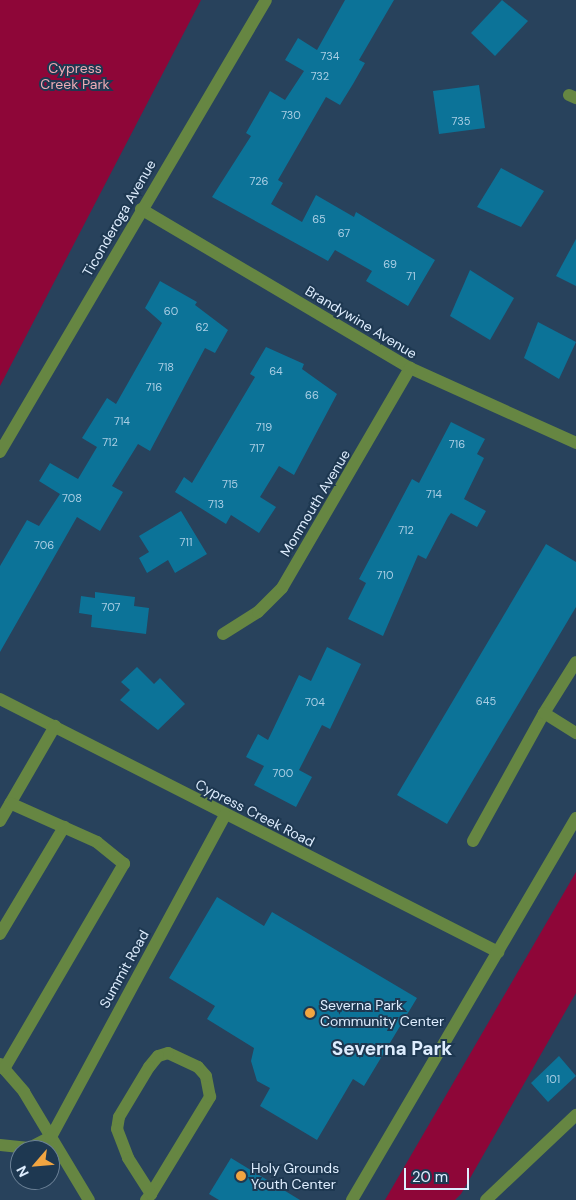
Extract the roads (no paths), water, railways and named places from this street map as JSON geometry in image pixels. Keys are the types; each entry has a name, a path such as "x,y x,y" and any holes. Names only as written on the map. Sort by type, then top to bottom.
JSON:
{"street":[{"name":"Ticonderoga Avenue","path":"0,452 141,209 266,0"},
{"name":"Brandywine Avenue","path":"141,209 410,368 576,443"},
{"name":"Monmouth Avenue","path":"223,634 258,612 282,588 410,368"},
{"path":"473,841 544,714 576,662"},
{"name":"Cypress Creek Road","path":"0,699 498,952"},
{"path":"544,714 576,733"},
{"path":"0,820 55,726"},
{"path":"10,803 97,842 124,864 2,1066 51,1137 89,1200"},
{"name":"Summit Road","path":"51,1137 226,815"},
{"path":"352,1200 576,818"},
{"path":"0,934 64,827"},
{"path":"168,1053 198,1067 206,1076 210,1097 148,1197 116,1129 119,1117 149,1067 158,1056 168,1053"},
{"path":"486,1200 576,1115"},
{"path":"0,1145 29,1148 51,1137"}],"place":[{"name":"Severna Park Community Center","path":"310,1013"},
{"name":"Holy Grounds Youth Center","path":"241,1176"}],"district":[{"name":"Severna Park","path":"392,1049"}],"park label":[{"name":"Cypress Creek Park","path":"75,76"}]}
